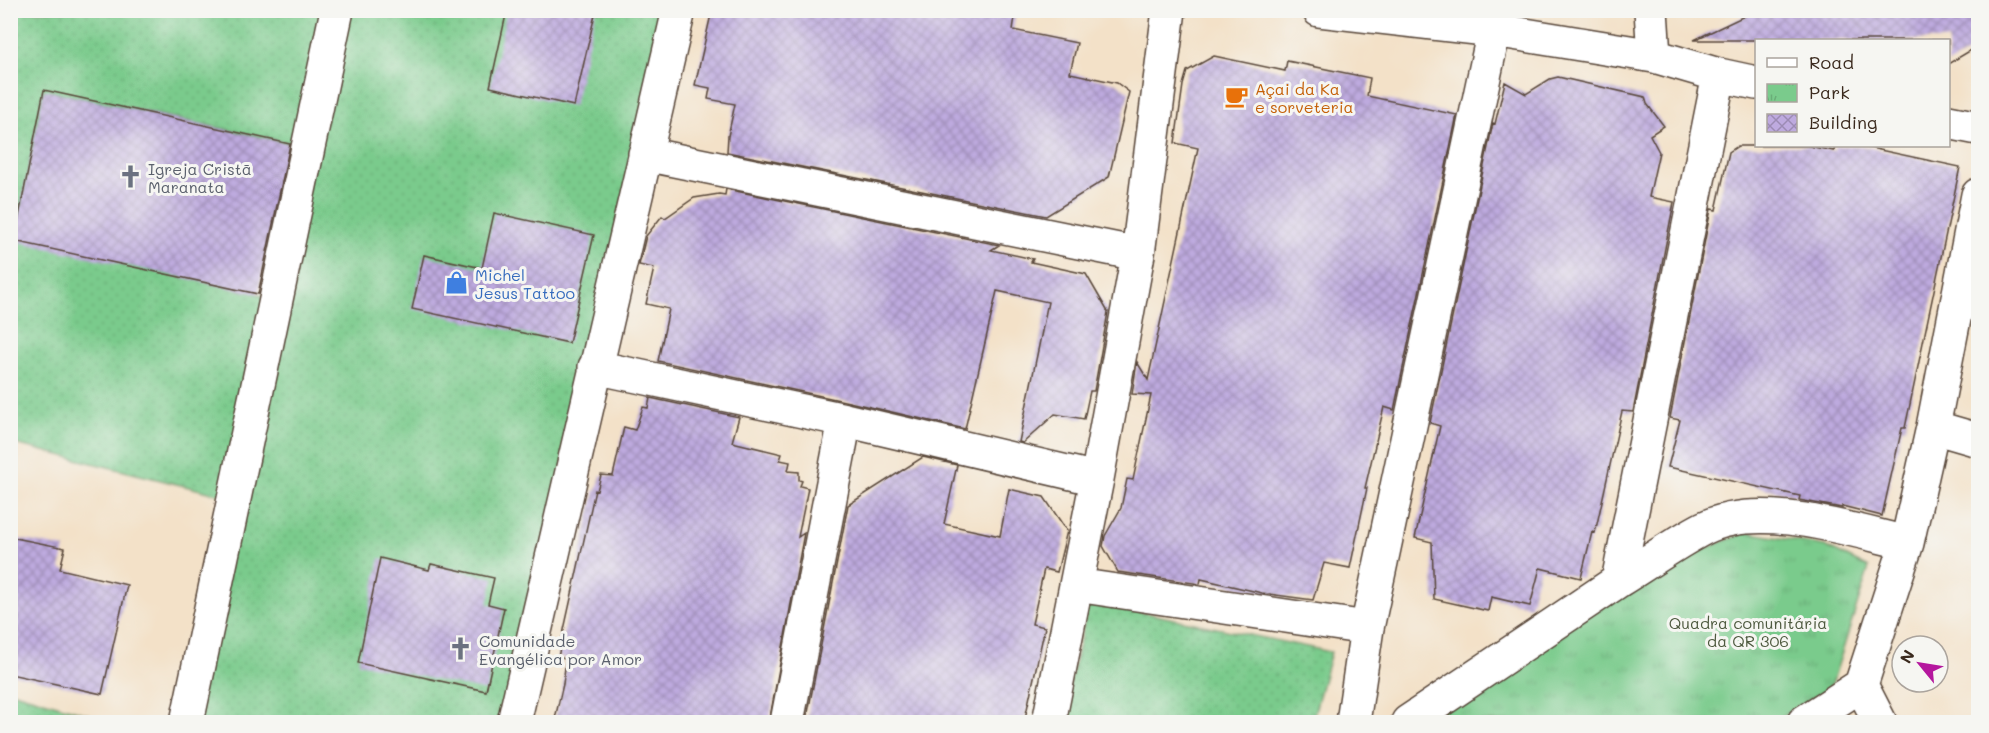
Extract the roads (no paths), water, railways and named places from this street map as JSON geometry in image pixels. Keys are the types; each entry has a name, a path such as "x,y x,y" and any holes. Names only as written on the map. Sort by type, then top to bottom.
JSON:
{"street":[{"path":"187,723 337,10"},
{"path":"514,723 679,10"},
{"path":"1049,723 1138,254 1169,10"},
{"path":"1319,10 1494,30 1654,56 1755,83"},
{"path":"1651,10 1654,56"},
{"path":"1353,723 1367,628 1494,30"},
{"path":"1618,581 1719,75"},
{"path":"1950,122 1978,128"},
{"path":"645,154 1138,254"},
{"path":"1804,723 1861,685 1907,543 1933,428 1978,195"},
{"path":"595,367 845,420 1097,479"},
{"path":"787,723 845,420"},
{"path":"1933,428 1978,440"},
{"path":"1408,723 1618,581 1706,527 1739,518 1774,517 1822,523 1907,543"},
{"path":"1076,585 1367,628"},
{"path":"1861,685 1880,723"}],"place":[{"name":"Açai da Ka e sorveteria","path":"1237,97"},
{"name":"Igreja Cristã Maranata","path":"130,177"},
{"name":"Michel Jesus Tattoo","path":"457,283"},
{"name":"Comunidade Evangélica por Amor","path":"461,649"}],"park label":[{"name":"Quadra comunitária da QR 306","path":"1748,631"}]}
